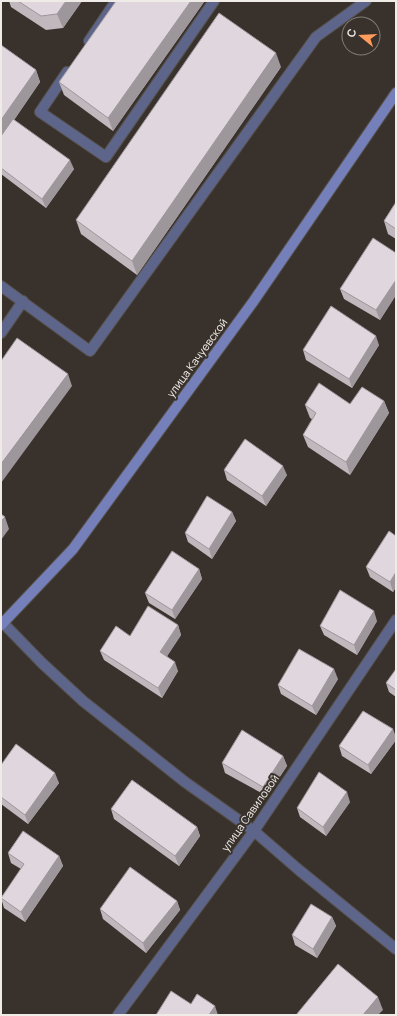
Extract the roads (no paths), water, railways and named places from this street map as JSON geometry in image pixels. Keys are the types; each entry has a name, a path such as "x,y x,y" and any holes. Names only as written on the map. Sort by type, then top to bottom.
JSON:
{"street":[{"path":"85,47 116,1"},
{"path":"71,66 40,112 106,158 214,1"},
{"path":"1,286 90,351 316,37 366,1"},
{"name":"улица Качуевской","path":"2,624 73,548 253,302 396,93"},
{"path":"1,333 22,302"},
{"name":"улица Савиловой","path":"118,1015 254,831 396,620"},
{"path":"2,624 83,701 185,782 254,831 299,870 396,949"}]}
